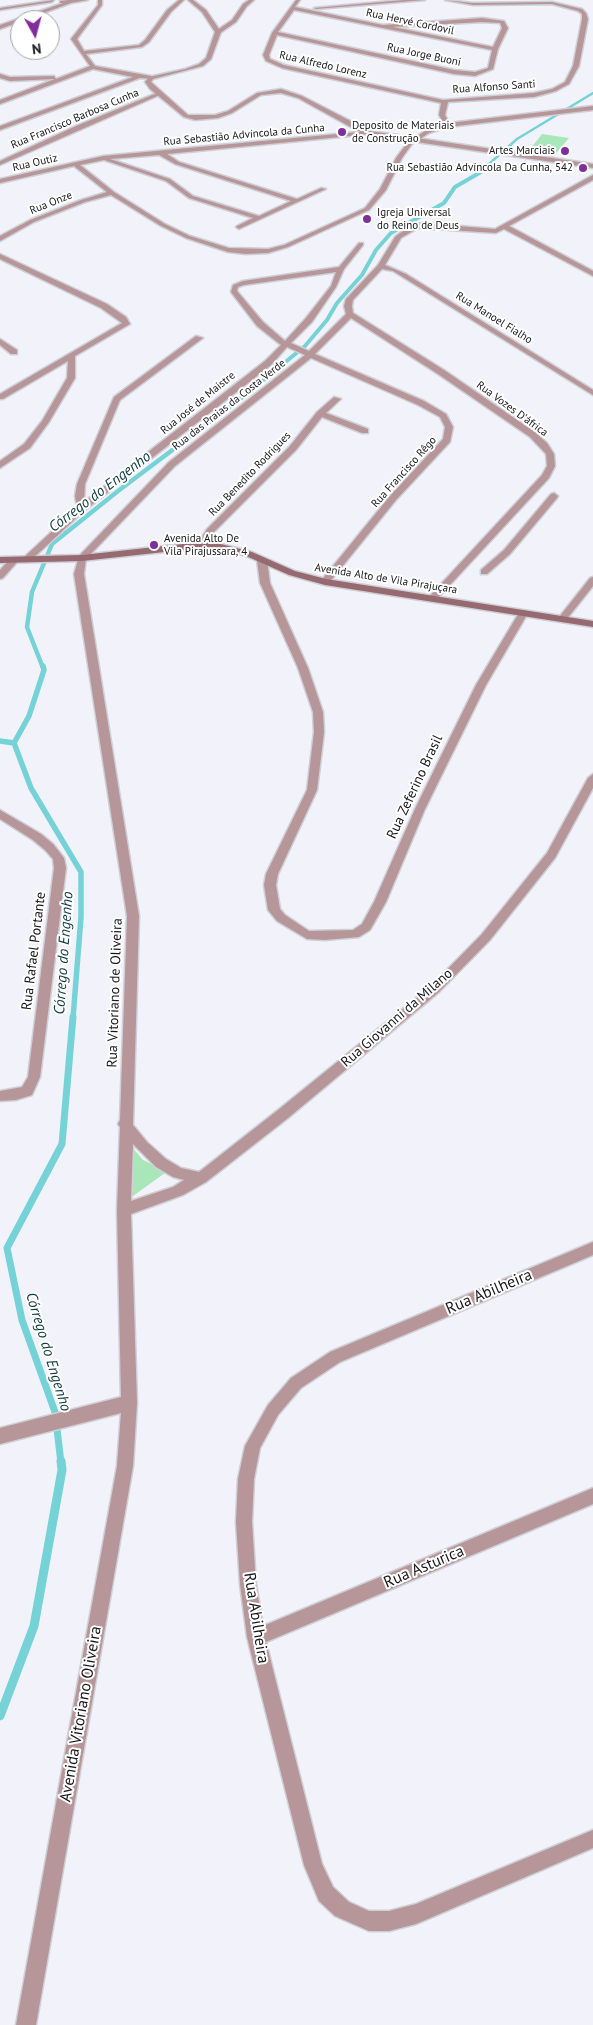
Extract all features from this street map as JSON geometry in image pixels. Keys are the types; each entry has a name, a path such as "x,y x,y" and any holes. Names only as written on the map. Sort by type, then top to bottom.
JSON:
{"main road":[{"name":"Avenida Alto de Vila Pirajuçara","path":"0,560 76,558 201,545 231,549 292,573 325,582 593,624"}],"street":[{"path":"0,10 49,0 68,3"},
{"path":"48,10 68,3 86,0"},
{"path":"93,68 74,39 100,4 100,0"},
{"path":"82,53 140,46 147,41 168,11 182,0"},
{"path":"190,0 204,11 218,32"},
{"path":"0,102 93,68 150,78 188,70 204,63 208,59 218,32 234,21 245,5 252,0"},
{"name":"Rua Alfredo Lorenz","path":"298,0 275,34 266,56 272,63 444,102"},
{"path":"302,10 423,0"},
{"name":"Rua Alfonso Santi","path":"447,0 473,4 536,2 565,5 580,10 584,13 585,19 576,66 567,83 554,90 534,95 454,99 444,102 442,115 448,125"},
{"name":"Rua Hervé Cordovil","path":"292,8 495,49"},
{"name":"Rua Jorge Buoni","path":"275,34 466,74 480,73 490,69 495,49 505,28 502,22 482,20 384,26"},
{"path":"410,32 410,28 415,24"},
{"path":"0,76 10,79 68,78"},
{"path":"0,128 139,77"},
{"path":"150,78 148,82 159,94 186,116 201,118 224,115 254,96 264,93 288,92 358,130 369,133"},
{"name":"Rua Francisco Barbosa Cunha","path":"0,163 78,127 159,94"},
{"path":"75,164 112,193 163,225 207,244 237,252 268,251 286,246 367,209 383,190 399,158 413,140 428,132 448,125 593,108"},
{"name":"Rua Sebastião Advíncola da Cunha","path":"75,164 103,158 369,133 593,166"},
{"path":"161,152 177,163 298,201"},
{"path":"103,158 168,180 191,197 259,218"},
{"name":"Rua Outiz","path":"0,179 75,164"},
{"name":"Rua das Praias da Costa Verde","path":"76,558 172,464 308,353 350,314 348,306 350,299 381,266 398,237 416,226 432,225 496,231 593,177"},
{"path":"239,227 323,189"},
{"name":"Rua Onze","path":"0,239 32,221 112,193"},
{"path":"505,227 593,274"},
{"name":"Rua José de Maistre","path":"26,560 81,509 268,363 288,345 334,286 341,269 361,244"},
{"path":"0,256 104,306 126,323 72,357 0,397"},
{"name":"Rua Manoel Fialho","path":"381,266 404,275 593,393"},
{"path":"308,353 273,337 234,293 235,286 243,283 341,269"},
{"name":"Rua Vozes D'áfrica","path":"350,314 533,435 548,450 552,461 546,476 493,550 433,598"},
{"path":"81,509 78,496 81,484 117,399 199,338"},
{"path":"0,340 14,352"},
{"name":"Rua Francisco Rêgo","path":"308,353 433,409 443,416 449,427 447,440 393,498 325,582"},
{"path":"0,465 26,446 45,422 67,388 72,357"},
{"name":"Rua Benedito Rodrigues","path":"201,545 210,531 293,448 320,414 336,399"},
{"path":"320,414 365,431"},
{"path":"484,572 493,550 554,496"},
{"name":"Rua Vitoriano de Oliveira","path":"76,558 133,916 125,1124 124,1210 129,1403"},
{"path":"0,576 14,560"},
{"name":"Rua Zeferino Brasil","path":"262,560 262,575 313,692 318,712 319,732 312,790 272,874 270,885 274,910 281,918 307,935 353,934 359,933 366,927 380,902 420,809 481,685 524,613"},
{"path":"563,618 593,580"},
{"name":"Rua Giovanni da Milano","path":"124,1210 178,1191 201,1178 283,1114 441,982 486,936 552,855 593,778"},
{"name":"Rua Rafael Portante","path":"0,814 37,837 49,847 58,858 60,868 34,1078 27,1091 16,1095 0,1096"},
{"path":"125,1124 142,1146 161,1163 178,1173 201,1178"},
{"name":"Rua Abilheira","path":"593,1248 334,1357 296,1383 273,1410 253,1446 246,1479 244,1522 248,1584 256,1637 314,1865 326,1894 342,1909 369,1921 389,1921 416,1914 593,1839"},
{"path":"0,1436 129,1403"},
{"name":"Avenida Vitoriano Oliveira","path":"26,2025 125,1466 129,1403"},
{"name":"Rua Asturica","path":"256,1637 593,1496"}],"green space":[{"path":"542,134 569,138 553,157 527,153"},
{"path":"131,1146 143,1160 164,1170 165,1173 130,1197"}],"waterway":[{"name":"Córrego do Engenho","path":"479,173 517,139 593,93"},
{"name":"Córrego do Engenho","path":"250,391 305,346 327,320 337,303 362,275 376,250 391,233 444,203 455,187 481,172"},
{"name":"Córrego do Engenho","path":"43,668 27,627 32,592 52,544 118,491 252,390"},
{"name":"Córrego do Engenho","path":"14,743 29,716 44,670 43,666"},
{"path":"0,741 14,743"},
{"name":"Córrego do Engenho","path":"14,743 31,788 81,872 81,917 73,1018"},
{"name":"Córrego do Engenho","path":"61,1463 55,1412 22,1320 7,1248 62,1144 73,1017"},
{"name":"Córrego do Engenho","path":"0,1716 34,1626 62,1470 61,1461"}],"place":[{"name":"Deposito de Materiais de Construção","path":"342,132"},
{"name":"Artes Marciais","path":"565,151"},
{"name":"Rua Sebastião Advíncola Da Cunha, 542","path":"583,168"},
{"name":"Igreja Universal do Reino de Deus","path":"367,219"},
{"name":"Avenida Alto De Vila Pirajussara, 4","path":"154,545"}]}
